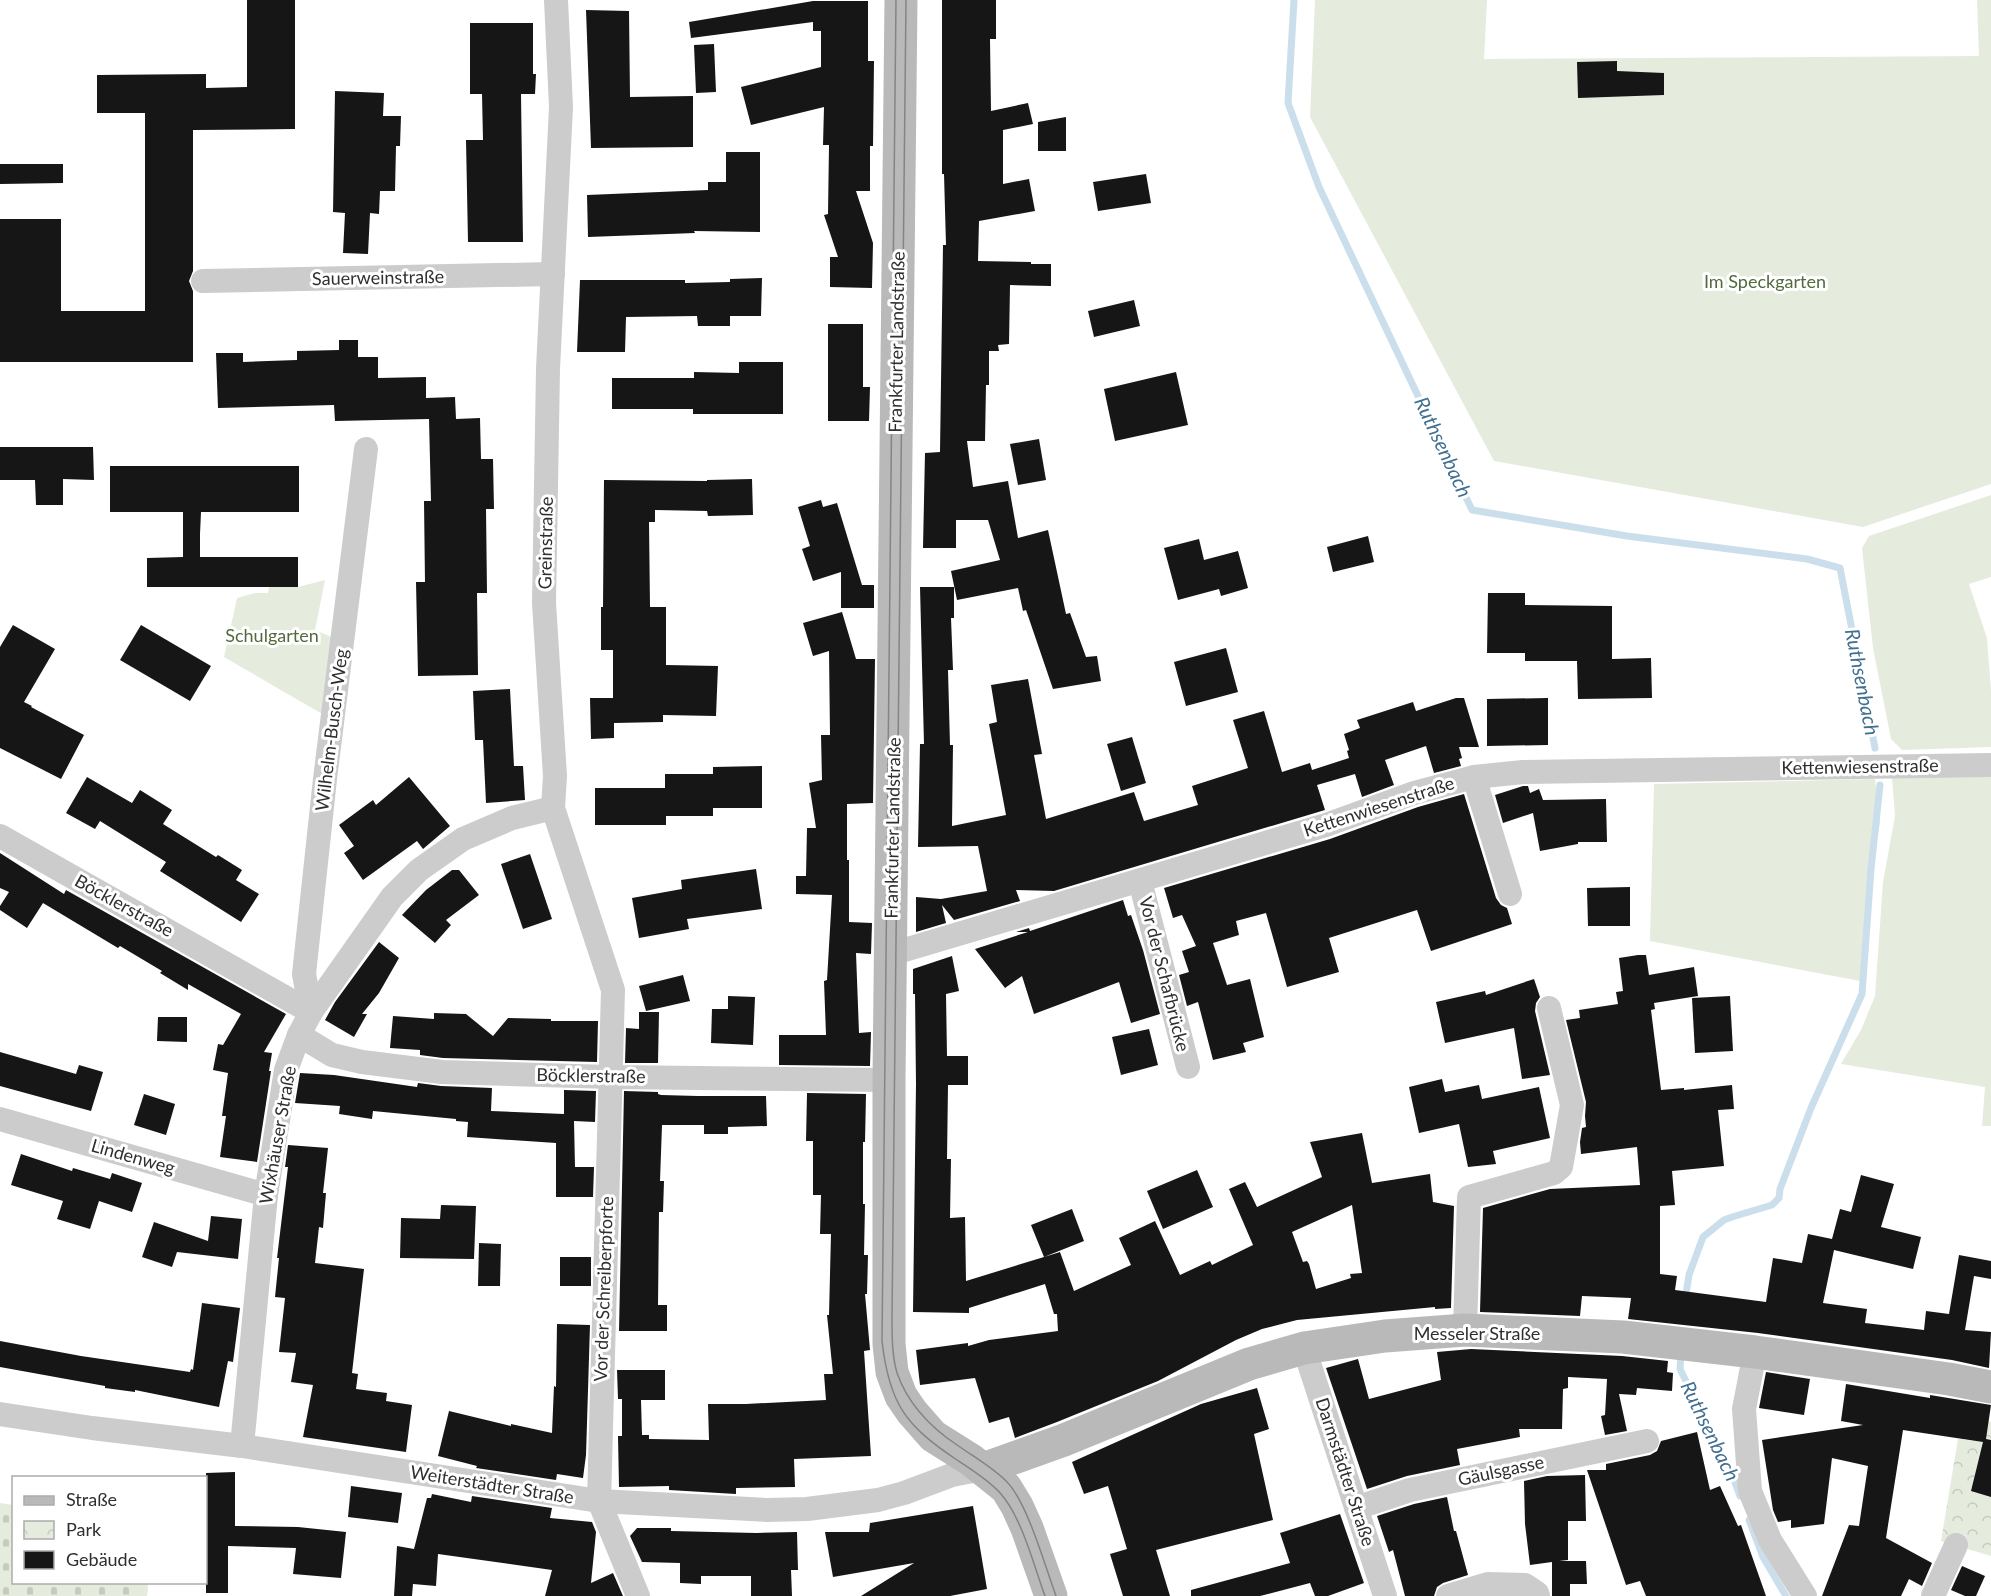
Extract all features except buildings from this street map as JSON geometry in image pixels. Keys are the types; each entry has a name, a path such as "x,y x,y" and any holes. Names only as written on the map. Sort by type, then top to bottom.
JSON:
{"street":[{"name":"Greinstraße","path":"555,0 561,107 548,369 544,603 555,776 553,808 613,990 610,1077"},
{"name":"Frankfurter Landstraße","path":"901,0 887,1318 892,1372 901,1396 933,1436 1006,1488 1017,1506 1051,1596"},
{"name":"Sauerweinstraße","path":"203,282 553,274"},
{"name":"Wilhelm-Busch-Weg","path":"311,1012 304,974 325,779 366,449"},
{"name":"Kettenwiesenstraße","path":"891,954 1326,825 1414,793 1474,777 1523,772 1991,765"},
{"path":"1474,777 1510,894"},
{"name":"Wixhäuser Straße","path":"242,1446 266,1195 286,1070 299,1035 311,1012 393,897 419,870 463,839 512,818 553,808"},
{"name":"Böcklerstraße","path":"0,836 311,1012"},
{"name":"Vor der Schafbrücke","path":"1140,881 1188,1067"},
{"path":"1466,1330 1469,1197 1554,1173 1561,1167 1572,1105 1549,1008"},
{"name":"Böcklerstraße","path":"299,1035 332,1055 362,1062 442,1072 610,1077 889,1080"},
{"name":"Vor der Schreiberpforte","path":"599,1501 610,1077"},
{"name":"Lindenweg","path":"0,1119 266,1195"},
{"name":"Messeler Straße","path":"982,1469 1064,1440 1249,1364 1304,1348 1385,1336 1466,1330 1623,1337 1755,1352 1991,1387"},
{"name":"Darmstädter Straße","path":"1304,1348 1385,1596"},
{"path":"1755,1352 1744,1409 1750,1491 1770,1540 1805,1596"},
{"name":"Weiterstädter Straße","path":"0,1414 92,1428 242,1446 599,1501 767,1509 844,1506 895,1496 942,1478 982,1469"},
{"name":"Gäulsgasse","path":"1356,1508 1410,1490 1647,1441"},
{"path":"599,1501 638,1596"},
{"path":"1933,1596 1956,1545"},
{"path":"1448,1596 1488,1584 1526,1585 1538,1593 1538,1596"}],"green space":[{"name":"Im Speckgarten","path":"1315,0 1487,0 1484,59 1979,56 1977,0 1991,0 1991,484 1863,527 1494,461 1310,117"},
{"path":"1991,495 1991,577 1969,584 1987,638 1991,691 1991,747 1902,750 1891,739 1873,648 1862,548 1869,536"},
{"name":"Schulgarten","path":"325,580 315,630 334,638 324,715 224,657 237,598 255,593 268,593 269,587 298,587"},
{"path":"1991,776 1991,1126 1982,1126 1985,1087 1841,1064 1861,1030 1875,996 1883,882 1895,816 1892,778"},
{"path":"1875,779 1880,823 1870,874 1860,981 1650,941 1654,784"},
{"path":"1988,1422 1991,1422 1991,1556 1941,1541 1958,1439 1985,1442"},
{"path":"0,1503 12,1505 12,1584 148,1584 147,1596 0,1596"}],"waterway":[{"name":"Ruthsenbach","path":"1294,0 1288,103 1319,187 1472,510 1627,536 1807,559 1840,568 1875,748"},
{"name":"Ruthsenbach","path":"1685,1300 1689,1275 1703,1237 1724,1220 1772,1205 1779,1198 1780,1189 1811,1108 1862,994 1880,785"},
{"name":"Ruthsenbach","path":"1681,1353 1680,1369 1740,1496"},
{"name":"Ruthsenbach","path":"1749,1520 1763,1557 1786,1596"}],"tram line":[{"path":"896,0 882,1341 890,1381 903,1411 913,1424 939,1448 986,1480 1001,1494 1021,1529 1045,1596"},
{"path":"906,0 893,1353 897,1373 907,1395 921,1414 947,1438 997,1472 1015,1493 1029,1521 1056,1596"}]}
